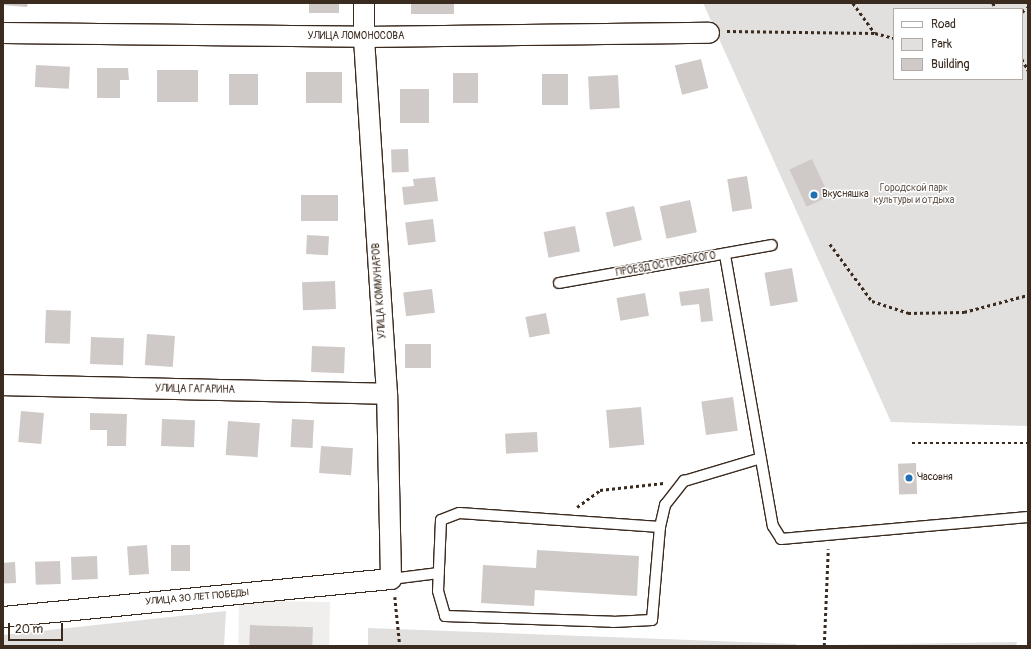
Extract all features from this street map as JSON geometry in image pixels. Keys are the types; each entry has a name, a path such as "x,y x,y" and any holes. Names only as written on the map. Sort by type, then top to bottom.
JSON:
{"street":[{"name":"УЛИЦА КОММУНАРОВ","path":"364,3 364,38 387,394 391,579"},
{"name":"УЛИЦА ЛОМОНОСОВА","path":"3,33 364,38 709,33"},
{"name":"УЛИЦА ГАГАРИНА","path":"3,385 387,394"},
{"name":"УЛИЦА 30 ЛЕТ ПОБЕДЫ","path":"3,616 391,579"}],"lane":[{"name":"ПРОЕЗД ОСТРОВСКОГО","path":"559,283 772,245"},
{"path":"725,254 773,526 781,539 1028,517"},
{"path":"660,526 459,512 441,520 438,590 445,616 613,622 652,620 660,526 665,505 684,481 761,458"},
{"path":"391,579 439,573"}],"path":[{"path":"853,3 875,33"},
{"path":"709,33 739,30 875,33 893,38"},
{"path":"1023,61 1028,70"},
{"path":"830,244 872,301 908,313 964,312 1028,295"},
{"path":"912,443 1028,443"},
{"path":"559,519 600,490 684,481"},
{"path":"824,646 828,536"},
{"path":"391,579 398,615 400,646"}],"shaded area":[{"path":"239,600 330,602 329,646 238,644"}],"green space":[{"name":"Городской парк культуры и отдыха","path":"703,3 1028,3 1028,426 891,422"},
{"path":"226,611 224,646 3,646 3,635"},
{"path":"368,628 796,644 796,646 368,646"},
{"path":"1017,642 1016,646 832,646 832,645"}],"building":[{"path":"3,3 28,3 27,7 3,5"},
{"path":"309,3 339,3 339,13 309,13"},
{"path":"411,3 454,3 454,14 411,14"},
{"path":"701,59 708,88 682,95 675,66"},
{"path":"36,65 70,67 69,89 35,87"},
{"path":"97,68 128,68 129,80 120,80 120,98 97,98"},
{"path":"157,70 198,70 198,102 157,102"},
{"path":"306,72 342,72 342,103 306,103"},
{"path":"453,73 478,73 478,103 453,103"},
{"path":"229,74 258,74 258,105 229,105"},
{"path":"542,74 568,74 568,105 542,105"},
{"path":"618,75 620,108 590,110 588,77"},
{"path":"400,89 429,89 429,123 400,123"},
{"path":"408,149 409,172 392,173 391,150"},
{"path":"812,159 829,196 807,207 789,170"},
{"path":"747,176 752,209 732,212 727,179"},
{"path":"435,177 438,201 404,205 402,187 414,186 413,179"},
{"path":"301,195 338,195 338,221 301,221"},
{"path":"690,200 697,232 667,239 660,206"},
{"path":"634,206 642,240 614,247 606,213"},
{"path":"433,219 436,242 408,245 405,222"},
{"path":"575,226 580,252 549,258 544,232"},
{"path":"307,235 329,236 328,255 306,254"},
{"path":"792,268 798,301 770,306 764,273"},
{"path":"335,281 336,309 303,310 302,282"},
{"path":"709,288 713,321 701,322 699,304 681,306 679,292"},
{"path":"432,289 435,313 406,316 403,293"},
{"path":"645,293 649,316 620,321 616,298"},
{"path":"46,310 71,311 70,344 45,343"},
{"path":"546,313 550,334 529,338 525,317"},
{"path":"147,334 175,336 173,367 145,365"},
{"path":"91,337 124,338 123,365 90,364"},
{"path":"405,344 431,344 431,368 405,368"},
{"path":"312,346 345,347 344,373 311,372"},
{"path":"733,397 738,431 706,435 701,401"},
{"path":"641,407 644,445 609,448 606,410"},
{"path":"21,411 44,413 41,444 18,442"},
{"path":"90,413 127,414 126,446 107,446 107,430 90,430"},
{"path":"162,419 195,420 194,447 161,446"},
{"path":"292,419 314,420 313,448 291,447"},
{"path":"228,421 260,423 258,457 226,455"},
{"path":"537,432 538,452 506,454 505,434"},
{"path":"321,446 353,448 351,475 319,473"},
{"path":"916,463 917,494 899,495 898,464"},
{"path":"147,545 149,574 129,575 127,546"},
{"path":"171,545 190,545 190,571 171,571"},
{"path":"537,550 639,556 637,596 535,590 534,606 481,603 483,565 536,568"},
{"path":"97,556 98,579 72,580 71,557"},
{"path":"60,561 61,584 36,585 35,562"},
{"path":"15,562 16,583 4,584 3,563"},
{"path":"250,625 313,627 312,646 249,646"}],"place":[{"name":"Вкусняшка","path":"814,195"},
{"name":"Часовня","path":"909,478"}]}
